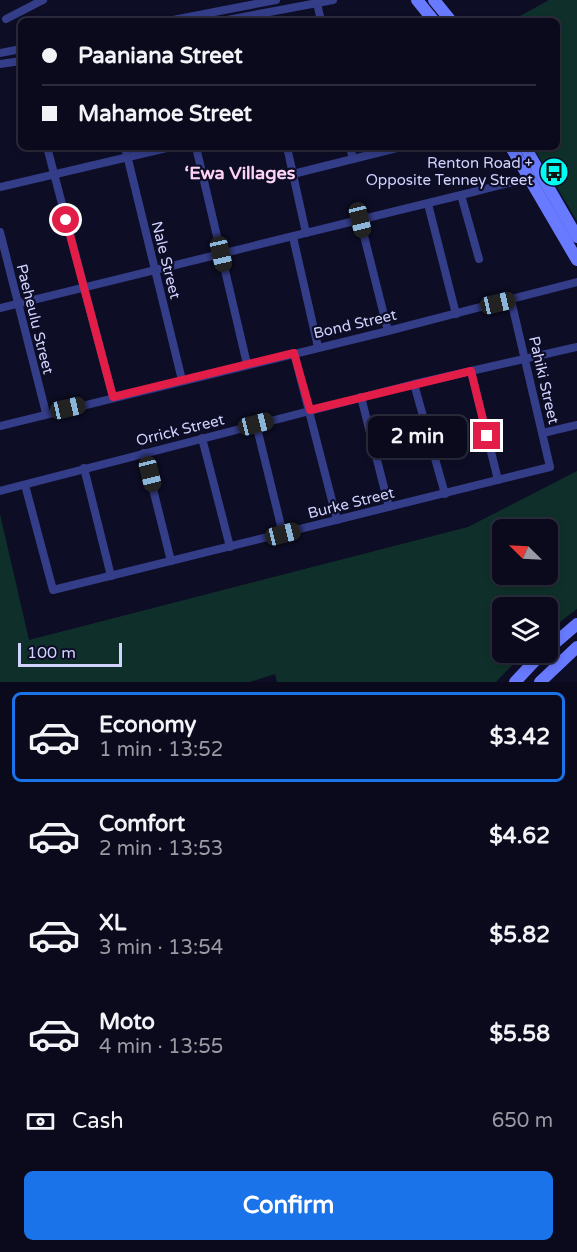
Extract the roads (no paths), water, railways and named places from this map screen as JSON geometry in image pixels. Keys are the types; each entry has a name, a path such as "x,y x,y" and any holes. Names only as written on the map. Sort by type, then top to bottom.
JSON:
{"street":[{"path":"6,20 43,0"},
{"path":"182,18 254,2 276,0"},
{"path":"254,2 257,18 333,0"},
{"path":"417,0 432,18"},
{"path":"434,0 449,18"},
{"path":"317,3 320,18"},
{"path":"0,53 18,50"},
{"path":"0,64 18,61"},
{"path":"48,150 113,397"},
{"name":"Nale Street","path":"125,150 182,380"},
{"path":"0,187 159,150"},
{"path":"197,150 247,364"},
{"path":"288,150 306,233"},
{"path":"351,150 353,159"},
{"path":"293,174 389,150"},
{"path":"513,150 577,237"},
{"path":"526,150 533,174 577,260"},
{"path":"0,308 428,204 533,174"},
{"path":"461,195 479,259"},
{"path":"428,204 456,314"},
{"path":"360,220 388,331"},
{"name":"Paeheulu Street","path":"0,232 45,413"},
{"path":"292,237 318,347"},
{"name":"Bond Street","path":"0,426 577,282"},
{"name":"Pahiki Street","path":"511,300 550,467"},
{"name":"Orrick Street","path":"0,491 361,397 577,347"},
{"path":"294,353 337,520"},
{"path":"471,371 498,480"},
{"path":"414,384 445,494"},
{"path":"361,397 389,507"},
{"path":"256,424 283,534"},
{"path":"543,433 577,425"},
{"path":"202,438 230,547"},
{"path":"144,453 171,561"},
{"name":"Burke Street","path":"25,485 53,590 550,467"},
{"path":"84,468 111,576"},
{"path":"558,640 577,624"},
{"path":"540,682 577,647"},
{"path":"515,682 533,663"}],"place":[{"name":"Renton Road + Opposite Tenney Street","path":"554,172"}],"district":[{"name":"‘Ewa Villages","path":"240,173"}]}
